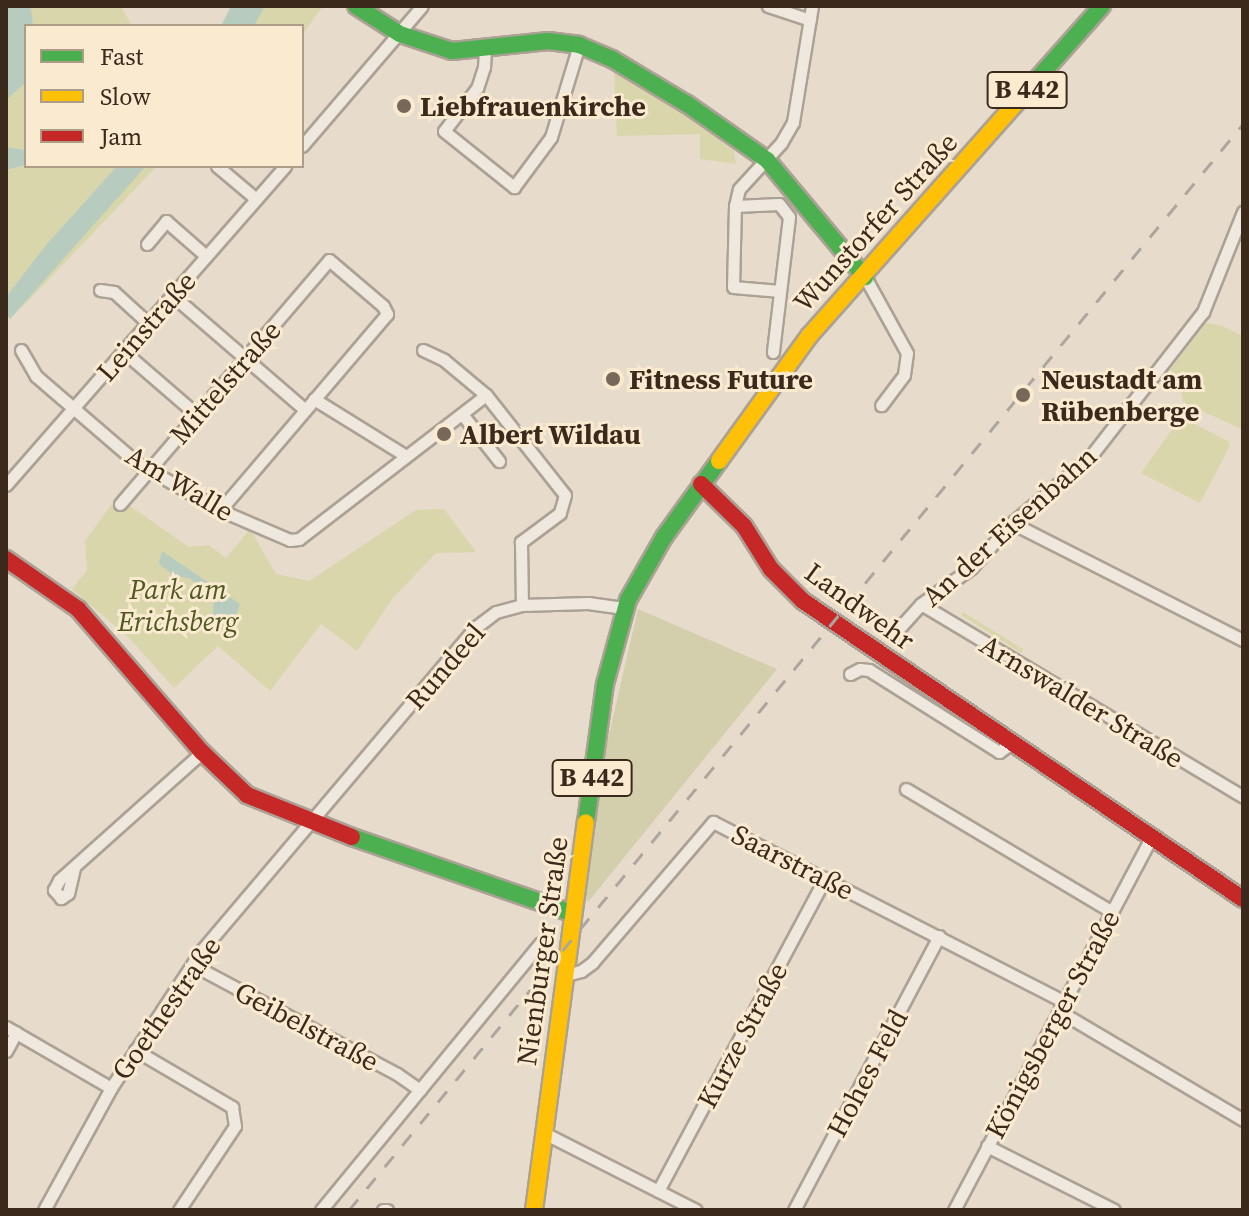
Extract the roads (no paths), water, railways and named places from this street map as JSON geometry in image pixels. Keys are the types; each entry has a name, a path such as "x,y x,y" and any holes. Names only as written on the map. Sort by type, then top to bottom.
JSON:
{"main road":[{"path":"356,6 400,34 452,51 548,41 579,45 630,68 767,160 865,277"},
{"name":"Wunstorfer Straße","path":"701,484 795,355 1102,6"},
{"name":"Nienburger Straße","path":"534,1210 605,684 624,608 651,558 701,484"},
{"name":"Landwehr","path":"701,484 744,526 771,569 803,601 1243,899"},
{"path":"6,559 78,609 202,752 247,795 312,823 572,913"}],"street":[{"path":"304,144 422,6"},
{"path":"768,6 810,20"},
{"path":"780,291 733,287 735,206 739,189 767,160 793,122 812,6"},
{"path":"485,49 484,67 477,88 444,131 514,187 551,137 579,45"},
{"path":"219,168 256,199"},
{"name":"Leinstraße","path":"6,485 283,168"},
{"path":"735,206 779,204 789,217 773,352"},
{"name":"An der Eisenbahn","path":"894,634 921,604 971,568 1012,523 1087,461 1203,312 1243,212"},
{"path":"147,244 166,221 206,256"},
{"name":"Mittelstraße","path":"120,504 329,260 383,306 387,314 314,399"},
{"path":"865,277 907,353 904,375 881,405"},
{"path":"100,290 114,292 148,323"},
{"path":"172,295 305,410"},
{"name":"Am Walle","path":"21,350 36,376 137,463 220,510 295,540 406,456"},
{"path":"423,350 444,360 486,395 565,495 560,513 521,542 522,605"},
{"path":"123,351 196,414"},
{"path":"220,510 314,399 406,456 486,395"},
{"path":"462,414 499,461"},
{"path":"1012,523 1243,640"},
{"name":"Rundeel","path":"312,823 476,627 496,612 522,605 588,603 624,608"},
{"name":"Arnswalder Straße","path":"921,604 1243,797"},
{"name":"Landwehr","path":"850,674 860,669 869,670 999,752 1013,742"},
{"path":"74,868 202,752"},
{"path":"906,789 1111,911"},
{"name":"Saarstraße","path":"566,975 581,971 592,963 713,822 939,936 1061,1006 1243,1120"},
{"name":"Goethestraße","path":"44,1210 111,1088 193,965 312,823"},
{"name":"Königsberger Straße","path":"954,1210 1151,838"},
{"name":"Kurze Straße","path":"658,1191 825,878"},
{"name":"Hohes Feld","path":"794,1210 939,936"},
{"path":"321,1210 540,943"},
{"name":"Geibelstraße","path":"193,965 397,1074 420,1090"},
{"path":"6,1051 11,1030 111,1088"},
{"path":"135,1050 232,1107 235,1126 179,1210"},
{"path":"544,1133 696,1210"},
{"path":"987,1146 1114,1210"}],"railway":[{"path":"349,1210 1243,124"}],"place":[{"name":"Liebfrauenkirche","path":"404,106"},
{"name":"Fitness Future","path":"613,379"},
{"name":"Neustadt am Rübenberge","path":"1023,395"},
{"name":"Albert Wildau","path":"444,434"}],"park label":[{"name":"Park am Erichsberg","path":"178,605"}]}
